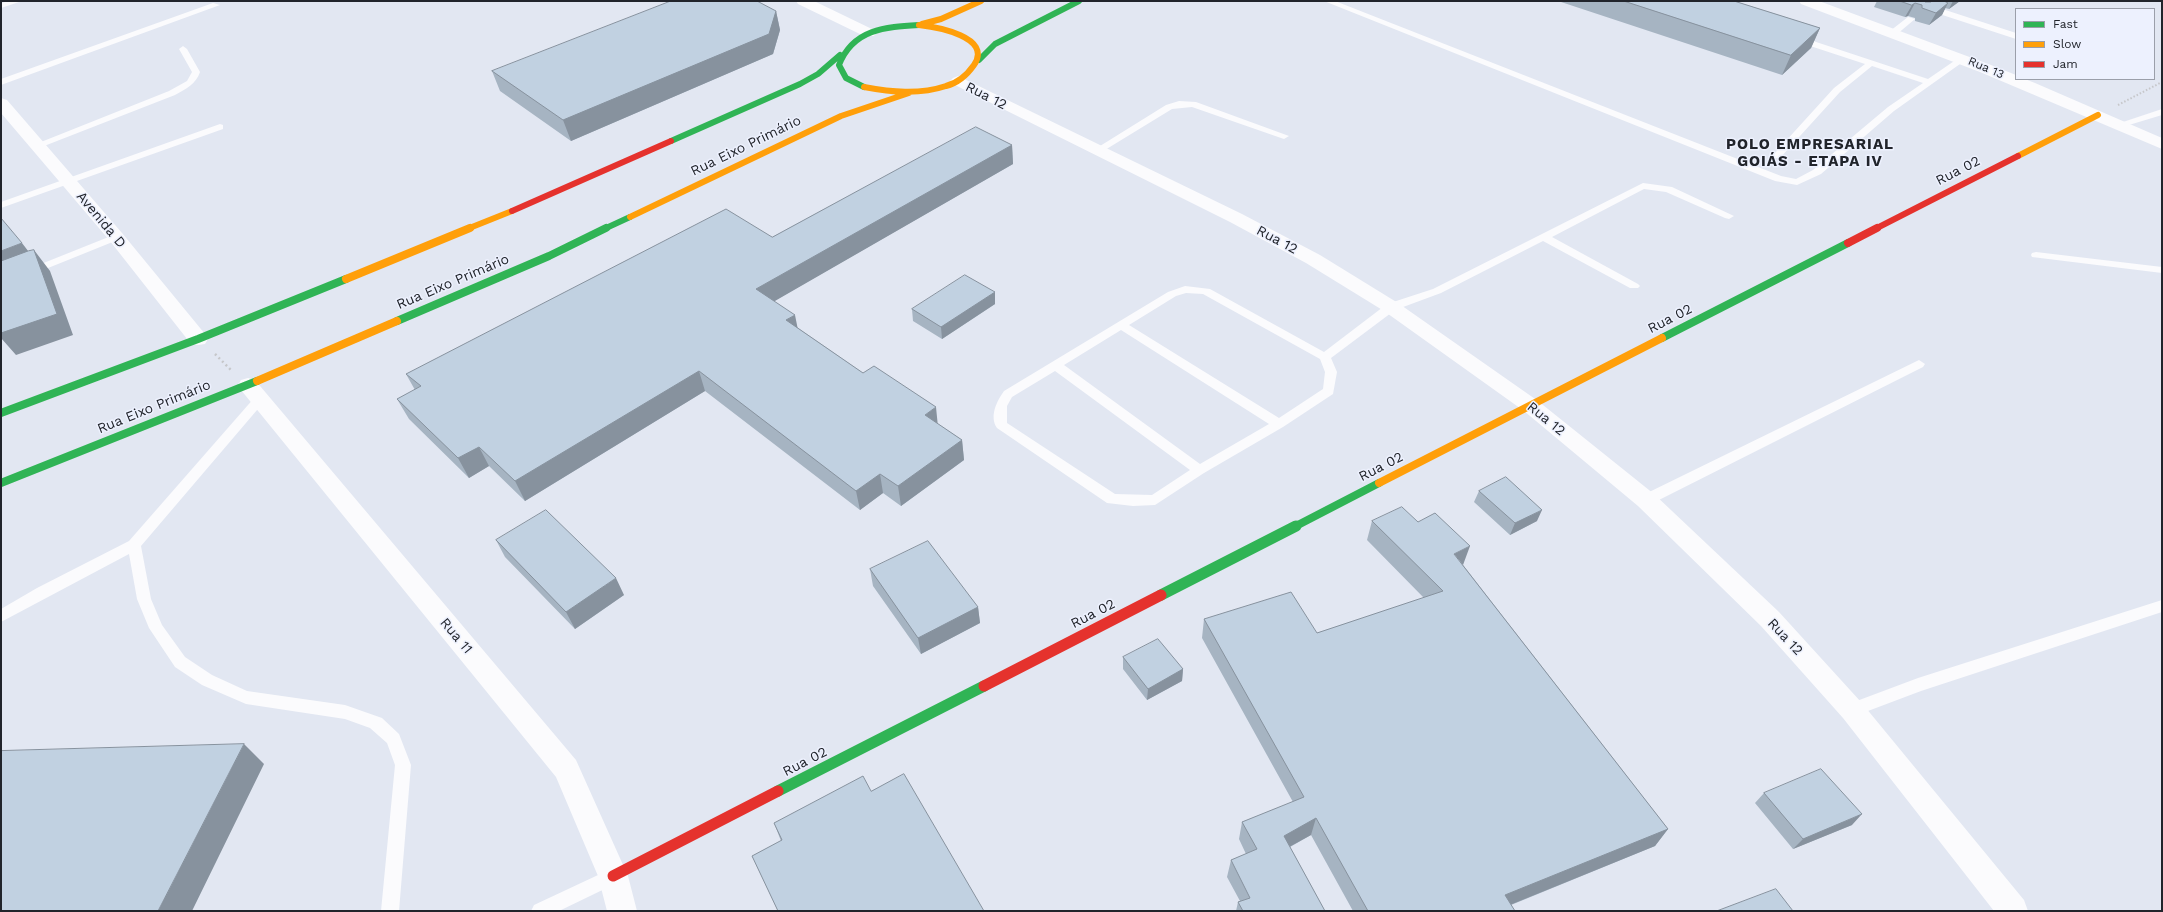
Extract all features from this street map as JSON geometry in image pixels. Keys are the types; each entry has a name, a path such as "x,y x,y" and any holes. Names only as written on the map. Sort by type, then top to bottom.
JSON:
{"street":[{"path":"803,1 869,33"},
{"path":"1,413 198,339 495,219 757,104 818,74 851,43 869,33 884,29 919,25 941,19 981,1"},
{"path":"840,54 839,64 843,74 853,82 868,89 909,93 932,90 958,81 975,68 979,60 995,44 1079,1"},
{"name":"Rua 13","path":"1806,1 1963,59 2098,115 2162,144"},
{"path":"919,25 951,31 970,40 978,49 979,60"},
{"name":"Rua 12","path":"958,81 1097,151 1243,221 1313,259 1391,307 1531,406 1646,500 1770,619 1852,710 1906,775 2013,911"},
{"name":"Rua Eixo Primário","path":"1,483 253,392 549,256 841,116 909,93"},
{"name":"Avenida D","path":"1,103 36,146 116,237 198,339"},
{"name":"Rua 02","path":"613,876 2098,115"},
{"name":"Rua 11","path":"253,392 566,769 613,876 622,911"}],"lane":[{"path":"1,6 18,1"},
{"path":"1328,1 1779,179 1797,182 1817,172 1891,109 1963,59"},
{"path":"1916,3 1924,9 2015,36"},
{"path":"1,82 216,5"},
{"path":"1893,33 1911,19"},
{"path":"1783,34 1929,82"},
{"path":"36,146 172,94 187,85 194,79 196,72 183,49"},
{"path":"1777,156 1837,90 1871,63"},
{"path":"1097,151 1169,107 1185,103 1193,104 1284,136"},
{"path":"2120,125 2162,112"},
{"path":"1,205 220,127"},
{"path":"1325,357 1391,307 1437,292 1643,186 1668,189 1729,216"},
{"path":"1,284 116,237"},
{"path":"1544,237 1634,286"},
{"path":"2036,255 2162,270"},
{"path":"1185,289 1206,291 1325,357 1331,372 1329,391 1279,424 1199,470 1155,500 1133,501 1112,499 1001,425 1001,406 1008,394 1120,326 1172,294 1185,289"},
{"path":"1120,326 1279,424"},
{"path":"1646,500 1919,364"},
{"path":"1055,365 1199,470"},
{"path":"1,616 42,592 134,546 253,392"},
{"path":"134,546 144,599 156,628 180,662 206,680 246,697 345,712 376,723 393,739 403,765 390,911"},
{"path":"1852,710 1918,685 2162,606"},
{"path":"540,911 613,876"}],"path":[{"path":"2098,115 2162,82"},
{"path":"198,339 253,392"}],"building":[{"path":"671,1 757,1 776,11 769,34 563,120 492,71"},
{"path":"1624,1 1734,1 1820,28 1791,55"},
{"path":"1900,1 1944,1 1948,3 1936,13 1922,8 1922,5 1915,3 1912,5"},
{"path":"976,127 1012,145 756,289 795,315 786,320 863,373 874,366 936,407 925,415 962,440 898,486 880,474 856,491 699,371 515,481 479,447 458,458 397,399 421,386 406,374 726,209 772,237"},
{"path":"1,218 22,243 1,251"},
{"path":"34,250 57,314 1,333 1,261"},
{"path":"965,275 995,292 941,327 912,309"},
{"path":"1506,477 1542,510 1515,523 1479,491"},
{"path":"1402,507 1418,522 1435,513 1470,546 1454,554 1668,829 1505,895 1515,911 1368,911 1316,818 1284,836 1325,911 1243,911 1238,902 1250,898 1231,860 1257,849 1242,822 1304,797 1204,619 1291,592 1317,633 1443,591 1372,521"},
{"path":"546,510 616,578 566,612 496,540"},
{"path":"928,541 978,607 918,638 870,569"},
{"path":"1158,639 1183,669 1148,689 1123,657"},
{"path":"244,744 158,911 1,911 1,751"},
{"path":"1821,769 1862,814 1803,839 1764,793"},
{"path":"904,774 984,911 778,911 752,856 782,840 774,823 863,776 871,791"},
{"path":"1776,889 1793,911 1717,911"}],"traffic: fast":[{"path":"979,60 995,44 1079,1"},
{"path":"864,87 846,78 839,65 847,48 862,36 880,29 919,25"},
{"path":"671,141 800,84 818,74 840,55"},
{"path":"397,321 549,256 630,217"},
{"path":"1662,338 1848,243"},
{"path":"1,413 198,339 346,279"},
{"path":"1,483 257,381"},
{"path":"1161,595 1379,483"},
{"path":"778,791 984,686"}],"traffic: slow":[{"path":"922,24 941,19 981,1"},
{"path":"864,87 902,92 921,92 945,87 961,79 971,70 978,59 978,50 973,43 952,32 919,25"},
{"path":"630,217 841,116 909,93"},
{"path":"2018,156 2098,115"},
{"path":"346,279 512,211"},
{"path":"257,381 397,321"},
{"path":"1379,483 1662,338"}],"traffic: jam":[{"path":"512,211 671,141"},
{"path":"1848,243 2018,156"},
{"path":"984,686 1161,595"},
{"path":"613,876 778,791"}],"district":[{"name":"POLO EMPRESARIAL GOIÁS - ETAPA IV","path":"1810,154"}]}
